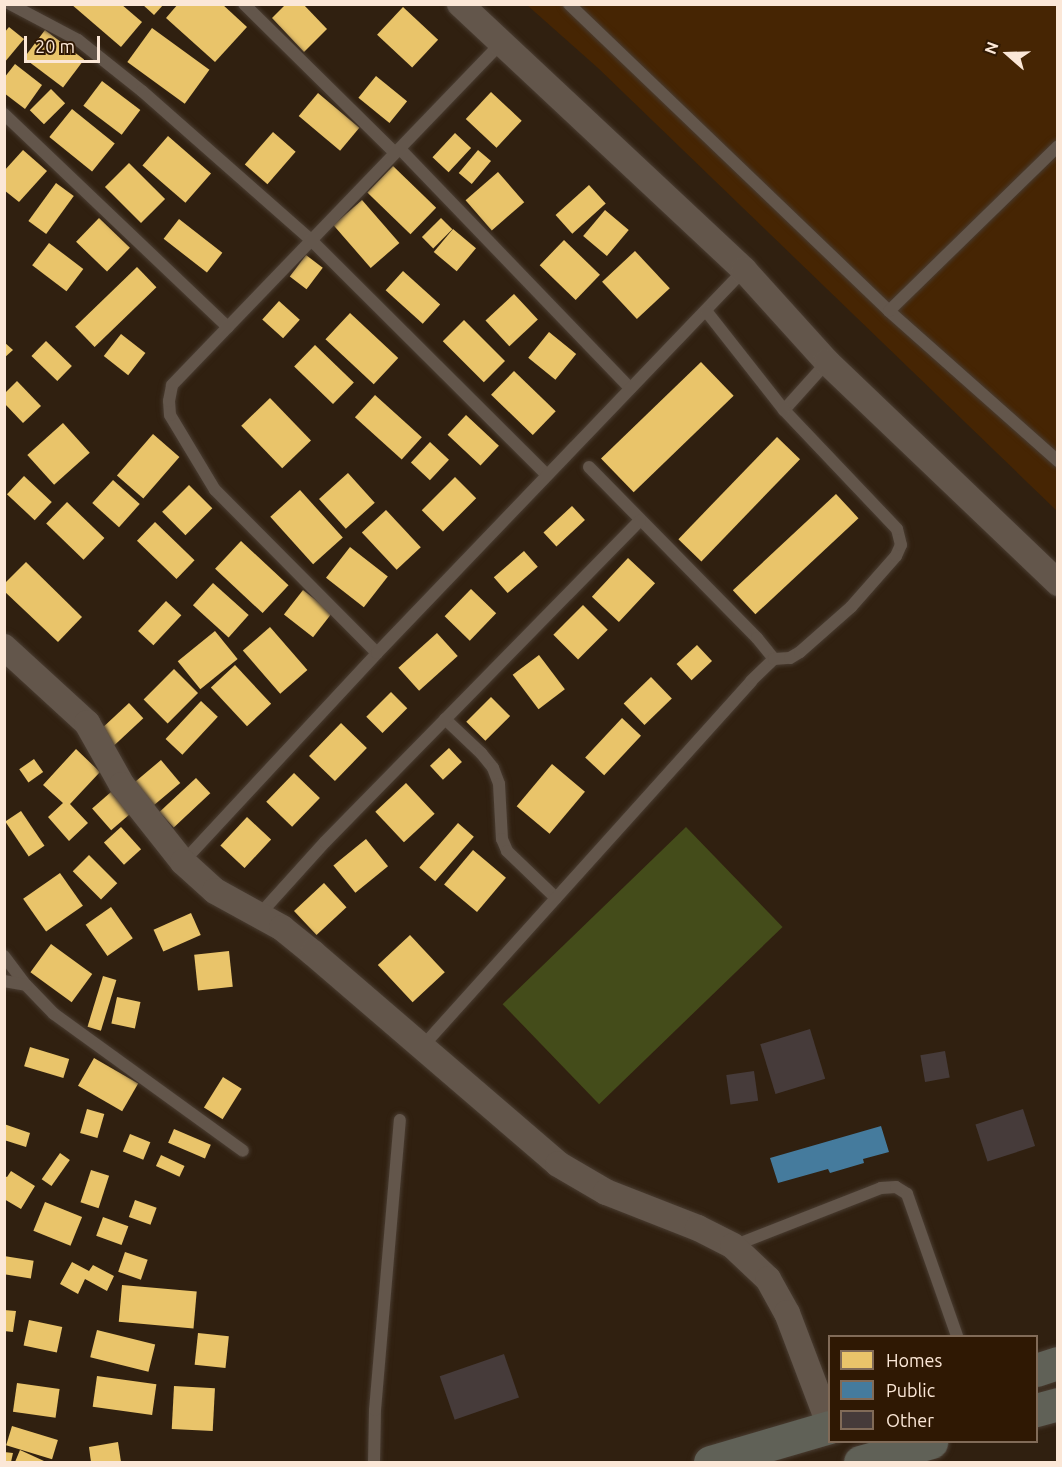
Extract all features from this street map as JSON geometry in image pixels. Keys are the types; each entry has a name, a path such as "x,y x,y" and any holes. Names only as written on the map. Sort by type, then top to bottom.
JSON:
{"highway":[{"path":"1038,1369 1058,1363"},
{"path":"1038,1409 1058,1404"},
{"path":"710,1462 828,1428"},
{"path":"860,1462 927,1443"}],"street":[{"path":"460,4 500,44 744,270 827,362 1058,583"},
{"path":"4,647 87,723 122,785 183,862 215,891 282,928 558,1164 606,1192 698,1228 733,1246 768,1279 787,1313 828,1422"}],"lane":[{"path":"10,4 69,35 111,64 311,240 546,474"},
{"path":"244,4 397,151 630,388"},
{"path":"569,4 889,311 1058,461"},
{"path":"377,653 215,490 170,415 169,401 172,385 500,44"},
{"path":"4,114 228,327"},
{"path":"889,311 1058,146"},
{"path":"183,862 546,474 744,270"},
{"path":"422,1047 751,681 774,659 790,658 800,652 851,607 896,556 901,545 897,530 784,410 706,311"},
{"path":"784,410 827,362"},
{"path":"589,467 757,638 774,659"},
{"path":"259,915 325,842 640,520"},
{"path":"446,719 493,768 498,784 502,839 507,851 556,898"},
{"path":"4,956 26,985 54,1014 243,1151"},
{"path":"4,981 26,985"},
{"path":"374,1462 375,1410 400,1120"},
{"path":"733,1246 882,1188 896,1187 907,1194 957,1335"}],"shaded area":[{"path":"527,5 1057,5 1057,511 598,68"}],"green space":[{"path":"686,827 783,927 599,1104 503,1004"}],"building: Homes":[{"path":"71,4 121,4 142,22 121,47"},
{"path":"142,4 164,4 154,15"},
{"path":"178,4 222,4 247,27 215,62 166,18"},
{"path":"286,4 303,4 327,29 304,52 272,18"},
{"path":"403,7 438,40 412,68 377,35"},
{"path":"9,27 24,39 4,63 4,33"},
{"path":"152,28 209,70 185,104 127,62"},
{"path":"45,30 84,59 63,87 24,58"},
{"path":"15,64 42,85 25,109 4,93 4,78"},
{"path":"376,76 407,101 389,123 358,98"},
{"path":"102,81 140,110 122,135 83,106"},
{"path":"51,89 65,103 44,124 30,110"},
{"path":"491,92 522,121 496,148 466,119"},
{"path":"318,93 359,128 340,151 299,116"},
{"path":"72,109 115,144 92,172 49,137"},
{"path":"273,132 296,152 267,184 245,164"},
{"path":"455,133 471,148 449,172 432,157"},
{"path":"168,136 211,173 185,203 142,165"},
{"path":"23,150 47,171 19,202 4,190 4,171"},
{"path":"478,150 491,161 472,184 459,173"},
{"path":"129,163 165,199 141,223 105,187"},
{"path":"393,166 436,208 410,234 367,193"},
{"path":"498,172 524,202 492,230 466,200"},
{"path":"56,183 74,196 46,234 28,221"},
{"path":"589,185 606,204 572,234 556,215"},
{"path":"362,200 399,243 371,268 333,225"},
{"path":"605,210 629,230 607,256 583,236"},
{"path":"99,218 130,248 107,272 76,242"},
{"path":"441,218 452,229 433,248 422,237"},
{"path":"179,219 222,253 207,273 164,239"},
{"path":"453,229 476,248 457,271 434,252"},
{"path":"564,240 600,275 576,300 540,265"},
{"path":"49,243 83,269 66,291 32,265"},
{"path":"635,251 670,288 637,319 602,282"},
{"path":"306,255 323,268 307,289 290,277"},
{"path":"137,267 156,287 95,347 75,327"},
{"path":"403,271 440,304 423,324 386,290"},
{"path":"514,294 538,320 509,346 485,321"},
{"path":"279,301 300,320 283,338 262,320"},
{"path":"350,313 398,358 374,384 325,339"},
{"path":"464,320 505,361 484,382 443,341"},
{"path":"549,332 576,354 555,380 528,358"},
{"path":"121,334 145,353 128,375 104,356"},
{"path":"46,341 72,366 57,381 31,356"},
{"path":"4,342 13,350 4,358"},
{"path":"315,345 354,383 333,404 294,367"},
{"path":"701,362 734,396 634,492 601,459"},
{"path":"514,371 556,411 533,435 491,395"},
{"path":"17,381 41,406 23,423 5,404 5,393"},
{"path":"375,395 422,437 402,459 355,417"},
{"path":"270,398 311,440 282,468 241,426"},
{"path":"466,415 499,446 480,465 448,435"},
{"path":"63,423 90,453 54,485 27,455"},
{"path":"153,434 179,457 143,498 117,476"},
{"path":"777,437 800,459 701,561 678,539"},
{"path":"430,442 449,460 430,480 411,462"},
{"path":"348,473 375,503 346,529 319,499"},
{"path":"24,476 52,502 35,520 7,494"},
{"path":"455,477 476,498 443,531 422,510"},
{"path":"113,480 140,504 119,527 92,503"},
{"path":"189,485 212,508 185,535 162,512"},
{"path":"300,490 343,538 313,564 270,517"},
{"path":"836,494 859,518 755,614 733,590"},
{"path":"67,502 104,538 84,560 46,524"},
{"path":"572,506 585,520 556,546 543,533"},
{"path":"386,510 421,547 397,570 362,533"},
{"path":"155,522 195,560 177,579 137,541"},
{"path":"241,541 289,585 263,613 215,569"},
{"path":"350,547 388,577 364,607 326,578"},
{"path":"524,551 538,567 508,593 494,577"},
{"path":"628,558 655,583 619,622 592,597"},
{"path":"26,562 82,617 58,642 4,591 4,584"},
{"path":"213,583 249,615 229,637 193,605"},
{"path":"471,589 496,613 470,641 445,616"},
{"path":"303,590 332,613 313,637 284,614"},
{"path":"166,601 181,615 153,645 138,631"},
{"path":"583,605 608,630 578,659 553,635"},
{"path":"270,627 307,670 280,694 243,651"},
{"path":"215,631 238,659 200,689 178,661"},
{"path":"437,633 458,656 419,691 398,668"},
{"path":"697,645 712,661 692,680 677,664"},
{"path":"539,655 565,689 539,709 513,675"},
{"path":"235,665 271,704 247,726 211,688"},
{"path":"174,669 198,693 168,723 144,699"},
{"path":"651,677 672,699 645,725 624,703"},
{"path":"391,692 407,708 383,733 366,717"},
{"path":"491,697 510,716 485,741 466,722"},
{"path":"201,701 218,717 182,755 166,739"},
{"path":"129,703 143,718 111,748 97,733"},
{"path":"622,718 641,736 604,775 585,757"},
{"path":"341,723 367,748 335,781 309,756"},
{"path":"449,748 462,762 443,780 430,766"},
{"path":"76,749 100,772 70,804 88,823 69,841 48,817 63,803 43,785"},
{"path":"34,759 43,772 28,782 19,769"},
{"path":"161,760 180,783 151,807 132,784"},
{"path":"552,764 585,792 550,834 517,806"},
{"path":"294,773 320,798 292,827 266,802"},
{"path":"196,778 210,793 174,827 159,812"},
{"path":"406,783 435,814 404,842 375,812"},
{"path":"111,792 130,814 111,830 92,808"},
{"path":"21,811 44,846 29,856 5,822"},
{"path":"247,817 271,840 245,868 220,846"},
{"path":"458,823 474,837 435,881 419,868"},
{"path":"121,827 141,849 124,865 104,842"},
{"path":"366,839 388,866 355,893 333,865"},
{"path":"473,850 506,878 477,912 444,884"},
{"path":"89,855 117,883 101,900 73,871"},
{"path":"60,873 83,906 46,932 23,899"},
{"path":"324,883 347,907 317,935 294,911"},
{"path":"111,907 133,938 107,956 86,925"},
{"path":"191,913 201,935 163,952 154,930"},
{"path":"410,935 445,972 413,1002 378,965"},
{"path":"51,944 92,974 72,1002 30,972"},
{"path":"229,951 233,987 198,990 194,955"},
{"path":"103,976 116,980 101,1031 88,1027"},
{"path":"117,997 140,1002 135,1028 111,1023"},
{"path":"30,1047 69,1059 63,1078 24,1066"},
{"path":"94,1058 138,1084 122,1111 78,1086"},
{"path":"223,1077 242,1089 223,1119 204,1108"},
{"path":"87,1109 104,1114 97,1138 80,1133"},
{"path":"4,1124 30,1133 26,1147 4,1140"},
{"path":"174,1129 211,1145 205,1158 168,1143"},
{"path":"130,1134 150,1142 143,1160 123,1152"},
{"path":"60,1153 70,1160 51,1186 42,1179"},
{"path":"161,1155 185,1166 179,1177 156,1166"},
{"path":"91,1170 109,1176 99,1208 80,1202"},
{"path":"11,1171 35,1186 21,1209 4,1199 4,1176 7,1177"},
{"path":"135,1200 157,1208 150,1225 129,1217"},
{"path":"45,1202 82,1217 70,1246 33,1231"},
{"path":"103,1217 128,1226 122,1245 96,1236"},
{"path":"125,1252 148,1260 141,1280 118,1272"},
{"path":"4,1256 34,1261 31,1278 4,1274"},
{"path":"72,1262 89,1271 93,1265 114,1276 107,1291 85,1279 78,1294 60,1284"},
{"path":"122,1285 197,1292 193,1328 119,1322"},
{"path":"4,1310 16,1311 13,1332 4,1331"},
{"path":"29,1320 62,1327 57,1353 24,1345"},
{"path":"97,1330 155,1345 148,1372 90,1357"},
{"path":"198,1333 229,1336 225,1368 195,1365"},
{"path":"97,1376 156,1384 152,1415 93,1407"},
{"path":"17,1383 60,1389 56,1418 13,1412"},
{"path":"174,1386 215,1388 213,1431 172,1429"},
{"path":"12,1426 58,1440 52,1459 6,1445"},
{"path":"118,1442 121,1462 91,1462 89,1447"},
{"path":"20,1450 44,1461 15,1462"},
{"path":"4,1452 13,1453 11,1462 4,1462"}],"building: Public":[{"path":"881,1126 889,1152 863,1159 864,1163 830,1173 828,1169 778,1183 770,1158"}],"building: Other":[{"path":"810,1029 825,1079 775,1094 760,1044"},
{"path":"945,1051 950,1078 925,1082 920,1055"},
{"path":"754,1071 758,1101 730,1105 726,1075"},
{"path":"1023,1109 1035,1146 987,1162 975,1124"},
{"path":"504,1354 519,1397 455,1420 440,1376"}]}
